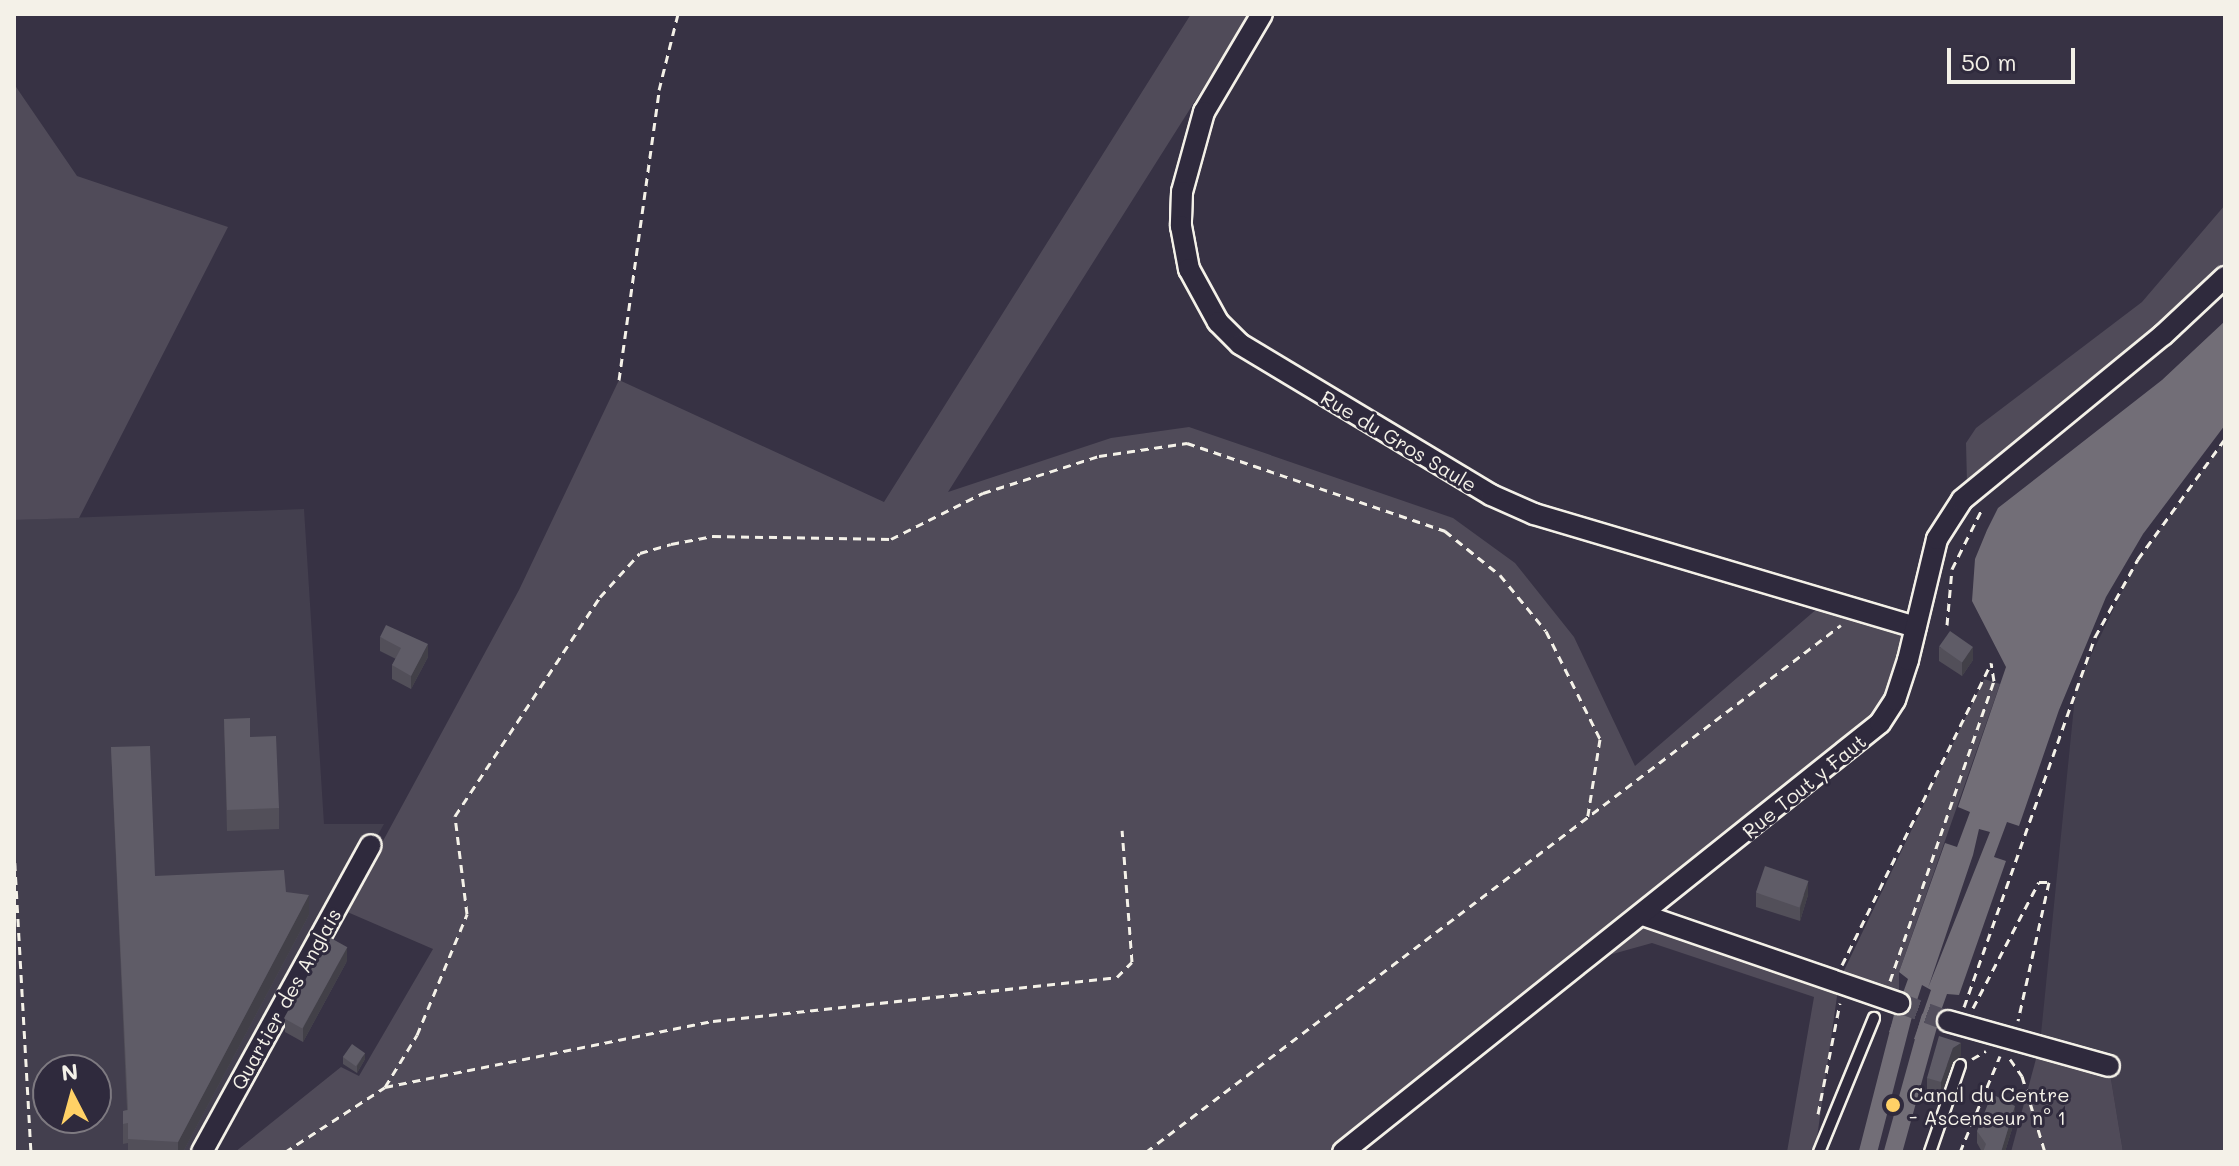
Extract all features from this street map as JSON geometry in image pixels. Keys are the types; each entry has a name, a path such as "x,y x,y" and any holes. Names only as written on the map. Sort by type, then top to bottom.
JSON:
{"street":[{"name":"Rue du Gros Saule","path":"1262,14 1204,112 1182,192 1181,226 1189,269 1218,322 1240,344 1491,495 1534,514 1916,627"},
{"name":"Rue Tout y Faut","path":"1343,1152 1880,723 1895,700 1937,539 1962,500 2163,335 2225,277"},
{"name":"Quartier des Anglais","path":"202,1152 371,845"},
{"path":"1643,915 1839,982 1893,995"},
{"path":"1948,1021 2002,1042 2109,1066"}],"lane":[{"path":"1819,1152 1874,1018"},
{"path":"1930,1152 1960,1065"}],"path":[{"path":"619,380 659,90 678,14"},
{"path":"1960,1065 2002,1042 2018,1024 2049,882 2039,882 1973,1010 1963,1007 2076,686 2138,559 2225,439"},
{"path":"385,1087 417,1035 467,914 455,816 600,597 640,553 671,544 713,536 891,539 983,493 1070,465 1187,443 1445,531 1500,575 1546,631 1600,739 1587,821"},
{"path":"1947,625 1952,569 1968,529 1987,503"},
{"path":"1146,1152 1839,628 1852,609"},
{"path":"1817,1122 1841,999 1840,969 1991,663 1994,681 1893,995"},
{"path":"285,1152 385,1087 713,1021 1117,977 1132,962 1122,830"},
{"path":"14,849 31,1152"},
{"path":"1960,1152 2002,1042"},
{"path":"2002,1042 2022,1076 2045,1152"}],"shaded area":[{"path":"1191,14 1250,14 948,492 1111,438 1189,427 1453,518 1515,563 1574,637 1635,766 1826,601 1916,627 1895,700 1643,915 1839,981 1984,679 2000,684 1899,972 1899,997 1839,982 1815,1152 1787,1152 1814,997 1652,943 1584,962 1343,1152 235,1152 341,1067 359,1076 433,949 345,911 519,590 619,380 884,502"},
{"path":"14,84 77,176 228,227 79,518 14,520"},
{"path":"2225,205 2225,277 1975,487 1967,483 1966,443 1976,428 2142,302"},
{"path":"2225,321 2225,425 2143,534 2106,597 2059,710 2019,826 2007,822 1994,857 2006,861 1959,995 1947,994 1929,1044 1914,1039 1931,990 1922,985 1905,1037 1889,1032 1908,979 1899,972 1945,843 1957,847 1970,812 1958,807 2006,667 1972,601 1975,559 1987,530 1998,508 2162,380"},
{"path":"2225,439 2225,1152 2123,1152 2109,1067 2040,1044 2076,686 2138,559"},
{"path":"304,509 324,824 384,824 202,1152 14,1152 14,520"},
{"path":"2040,1044 2109,1067 2123,1152 2011,1152"}],"pier":[{"path":"1979,829 1990,832 1928,988 1973,855"}],"building":[{"path":"386,625 428,644 411,676 392,665 401,648 380,637"},
{"path":"1950,631 1973,647 1962,663 1939,647"},
{"path":"250,718 250,737 276,736 279,808 227,810 224,719"},
{"path":"150,746 155,876 284,870 286,892 309,895 178,1142 128,1139 128,1123 123,1124 123,1111 128,1110 111,747"},
{"path":"1765,866 1808,881 1799,907 1756,892"},
{"path":"329,937 347,947 302,1029 284,1018"},
{"path":"1939,1036 1961,1043 1953,1048 1941,1082 1927,1078"},
{"path":"352,1044 365,1053 356,1066 343,1057"},
{"path":"1992,1094 2015,1106 2001,1152 1983,1152 1986,1144 1977,1131"}],"waterway":[{"path":"1868,1152 1904,1012"},
{"path":"1893,1152 1930,1019"}],"tunnel":[{"path":"1899,1003 1948,1021"}],"place":[{"name":"Canal du Centre - Ascenseur n° 1","path":"1893,1105"}]}
